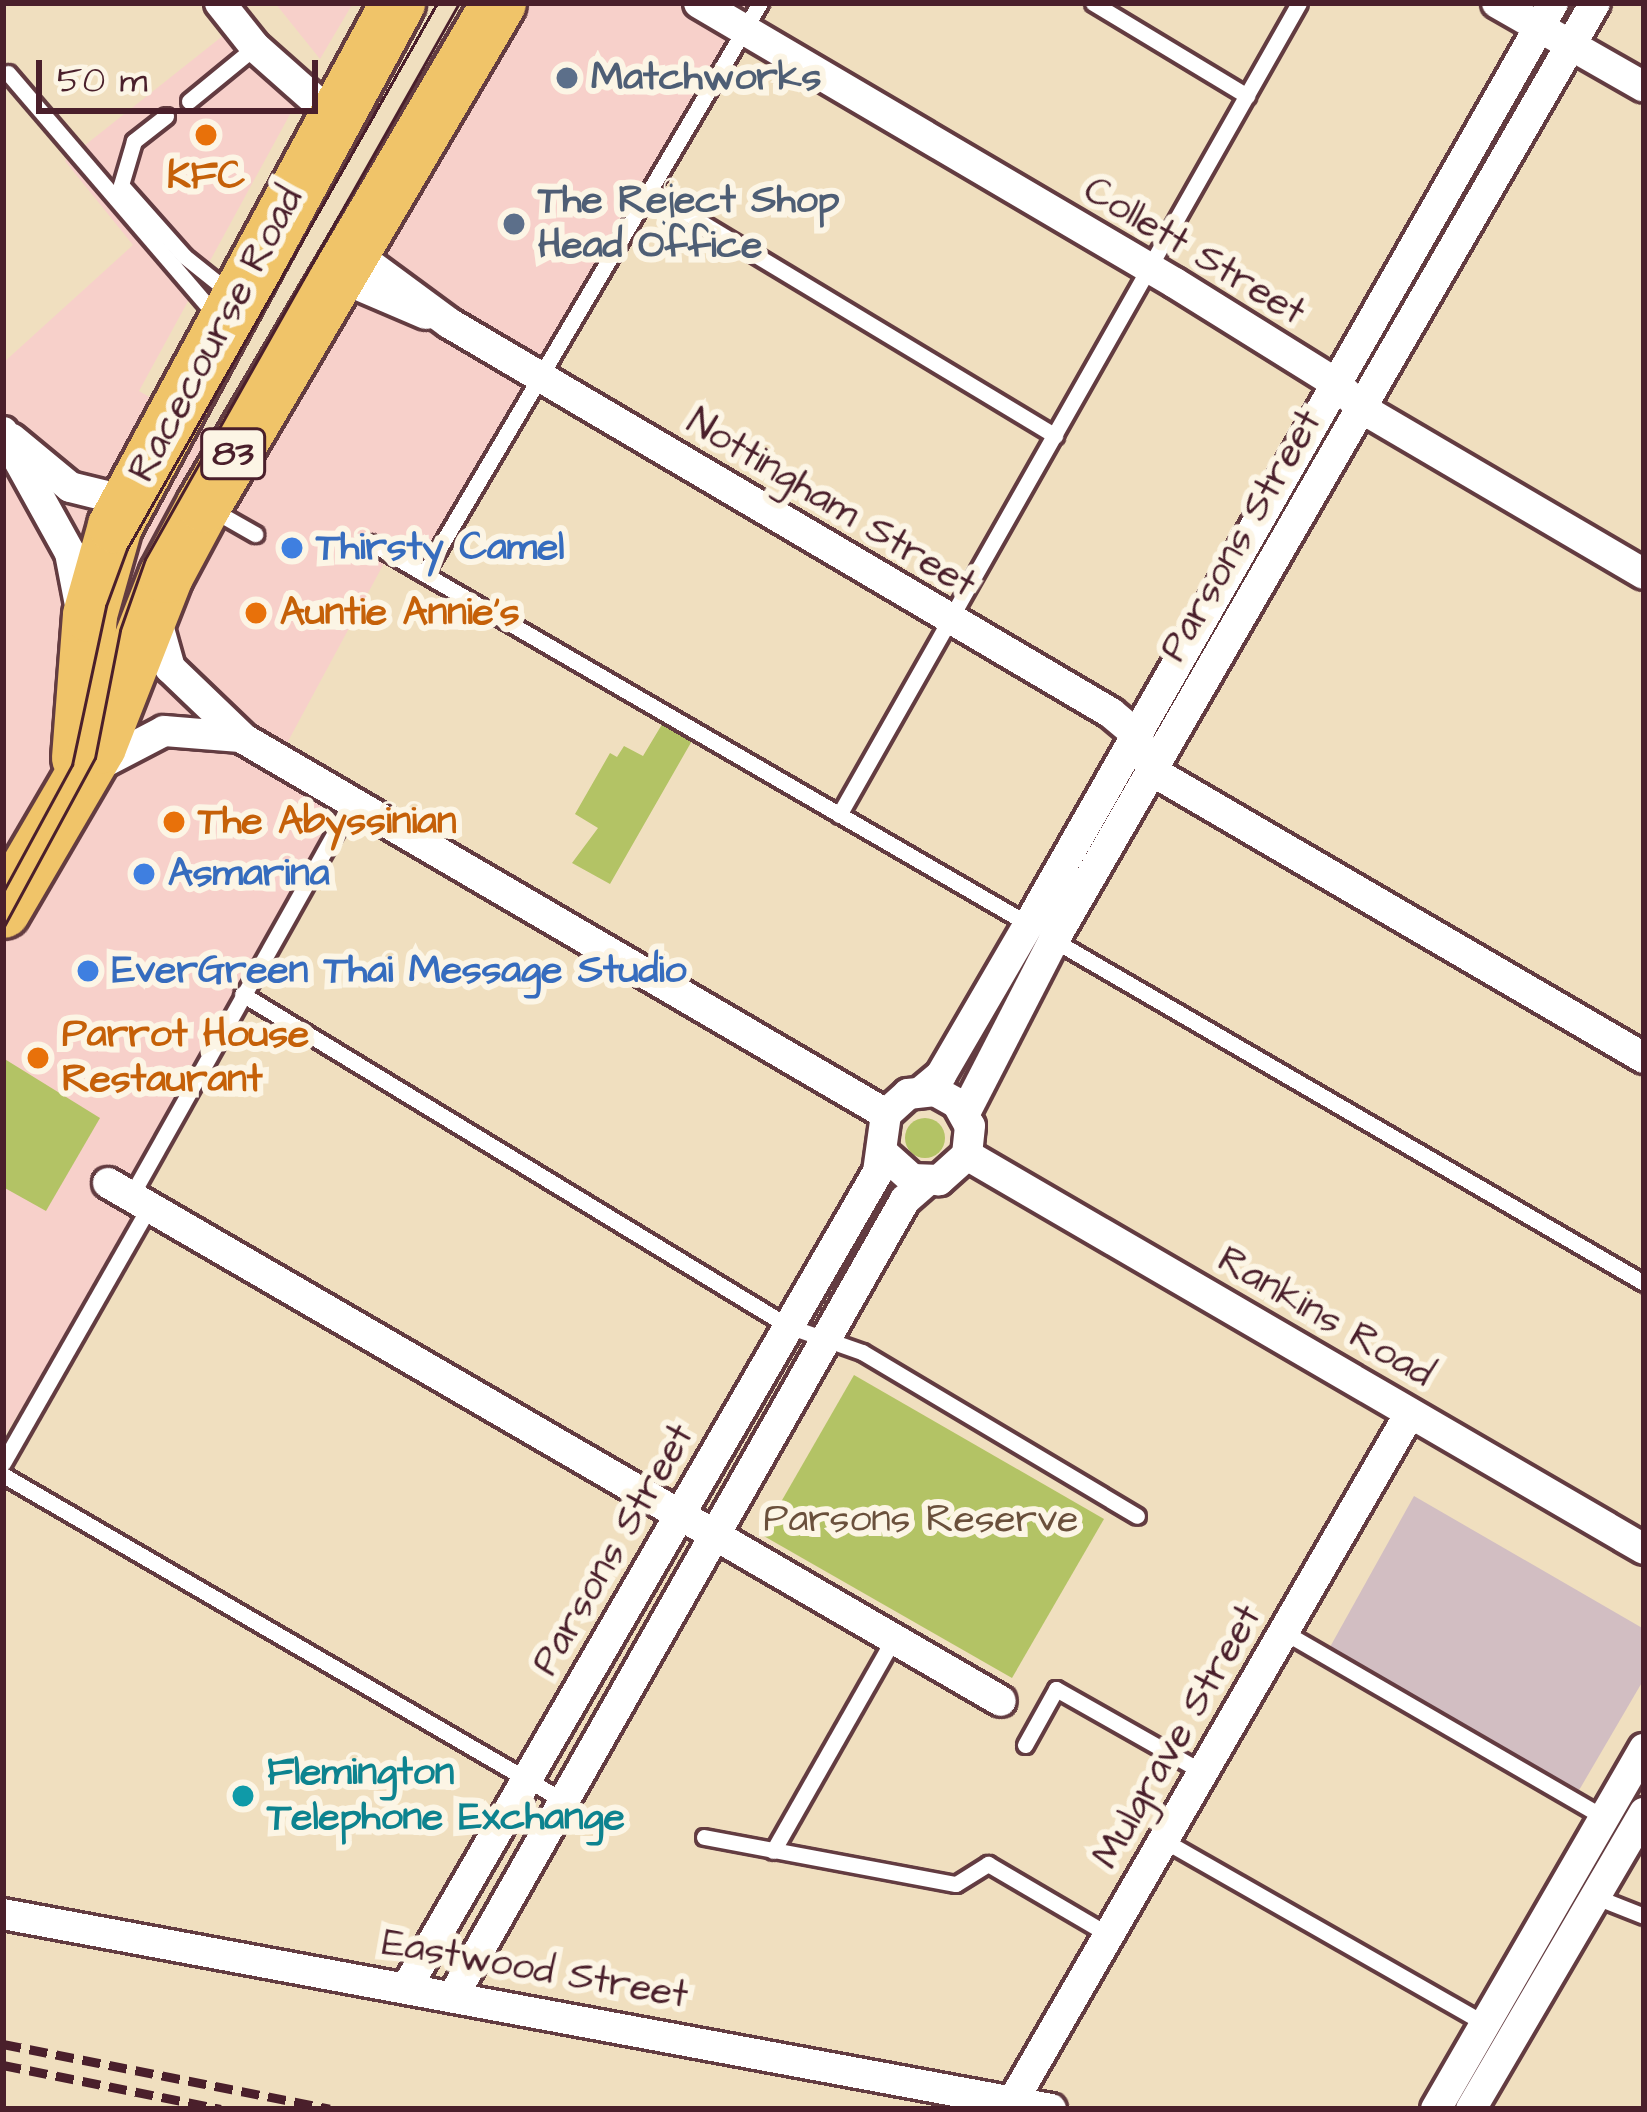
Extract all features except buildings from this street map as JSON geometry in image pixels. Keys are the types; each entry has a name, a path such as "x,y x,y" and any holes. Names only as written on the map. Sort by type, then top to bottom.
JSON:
{"highway":[{"name":"Racecourse Road","path":"57,823 79,763 94,595 128,501 234,314 398,3"},
{"name":"Racecourse Road","path":"3,911 57,823 124,692 156,602 204,505 499,3"}],"street":[{"path":"220,3 254,47 334,117"},
{"name":"Collett Street","path":"699,3 753,16 1336,384 1360,408 1644,574"},
{"path":"1497,3 1546,15 1571,45 1644,87"},
{"name":"Parsons Street","path":"922,1090 941,1075 1152,771 1595,3"},
{"name":"Parsons Street","path":"965,1113 1042,933 1136,734 1546,15"},
{"name":"Nottingham Street","path":"343,262 1136,734"},
{"path":"10,449 70,487 128,501"},
{"path":"10,449 74,564 84,670"},
{"path":"156,602 163,658 244,739 886,1114"},
{"path":"57,823 95,768 135,740 186,729 244,739"},
{"path":"1136,734 1152,771 1644,1058"},
{"path":"922,1090 947,1096 965,1113 967,1155 951,1174 926,1182 900,1173 883,1153 886,1114 922,1090"},
{"name":"Parsons Street","path":"408,1985 883,1153"},
{"name":"Rankins Road","path":"967,1155 1644,1549"},
{"name":"Parsons Street","path":"455,1994 905,1200 926,1182"},
{"path":"129,1195 1001,1701"},
{"name":"Mulgrave Street","path":"1013,2101 1410,1413"},
{"path":"1436,2109 1644,1749"},
{"path":"1471,2109 1638,1824"},
{"name":"Eastwood Street","path":"3,1915 408,1985 1051,2109"}],"lane":[{"path":"1093,3 1247,96"},
{"path":"839,815 1299,3"},
{"path":"424,574 753,16"},
{"path":"189,100 254,47"},
{"path":"8,73 234,314"},
{"path":"166,116 134,141 122,185 234,314"},
{"path":"651,192 1054,436"},
{"path":"204,505 255,534"},
{"path":"371,543 1644,1283"},
{"path":"3,1463 129,1195 352,802"},
{"path":"242,994 788,1326 828,1336 1137,1516"},
{"path":"3,1475 564,1801"},
{"path":"1284,1631 1604,1817 1638,1824"},
{"path":"773,1851 895,1638"},
{"path":"1024,1745 1056,1688 1203,1772"},
{"path":"704,1837 956,1884 988,1864 1108,1935"},
{"path":"1163,1840 1485,2024"},
{"path":"1565,1885 1644,1916"}],"shaded area":[{"path":"275,3 353,3 320,59"},
{"path":"519,3 760,3 424,574 389,554 279,758 352,802 132,1196 149,1207 3,1438 3,363 133,245 65,161 239,23 300,96 139,391 257,459"},
{"path":"1414,1496 1644,1629 1644,1679 1578,1792 1330,1647"}],"green space":[{"path":"664,721 693,739 610,884 572,863 598,828 575,814 610,753 617,757 624,746 643,756"},
{"path":"3,1058 100,1118 46,1211 3,1187"},
{"path":"925,1118 939,1124 945,1138 939,1152 925,1158 911,1152 905,1138 911,1124"},
{"name":"Parsons Reserve","path":"854,1375 1104,1519 1012,1678 762,1535"}],"tram line":[{"path":"3,892 72,765 106,606 127,549 437,3"},
{"path":"3,928 95,758 120,630 145,559 459,3"}],"railway":[{"path":"3,2044 330,2109"},
{"path":"3,2065 221,2109"}],"place":[{"name":"Matchworks","path":"567,78"},
{"name":"KFC","path":"206,135"},
{"name":"The Reject Shop Head Office","path":"514,224"},
{"name":"Thirsty Camel","path":"292,548"},
{"name":"Auntie Annie's","path":"256,613"},
{"name":"The Abyssinian","path":"174,822"},
{"name":"Asmarina","path":"144,874"},
{"name":"EverGreen Thai Message Studio","path":"88,971"},
{"name":"Parrot House Restaurant","path":"38,1058"},
{"name":"Flemington Telephone Exchange","path":"243,1796"}]}
